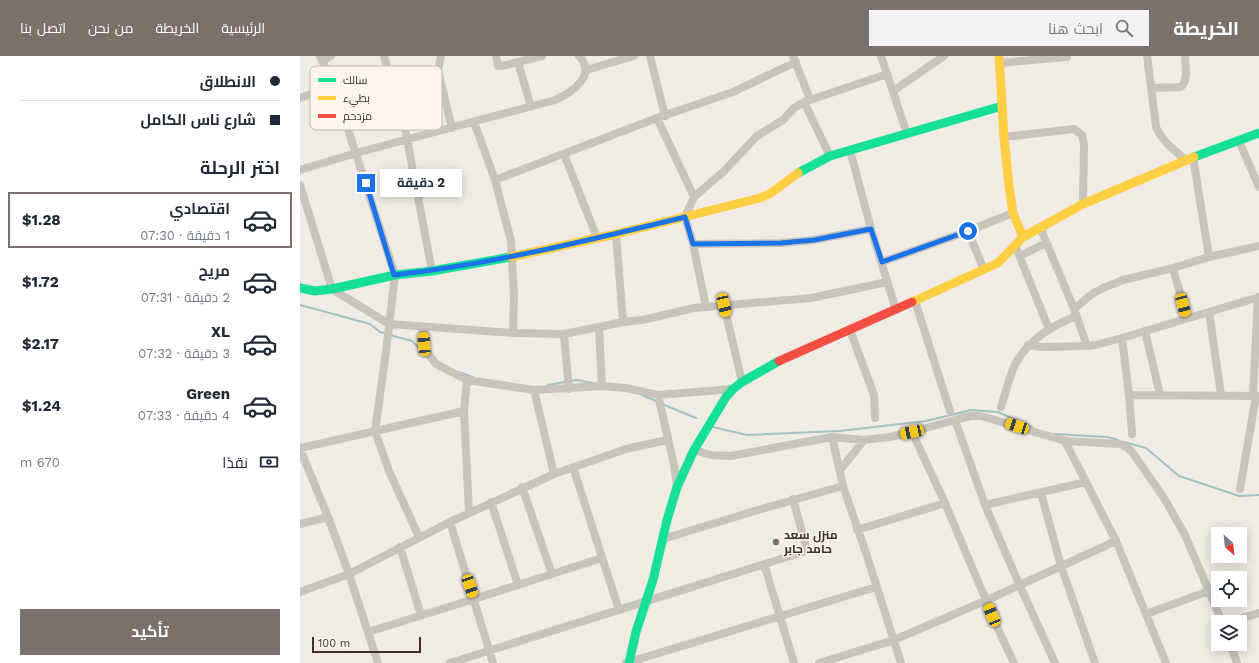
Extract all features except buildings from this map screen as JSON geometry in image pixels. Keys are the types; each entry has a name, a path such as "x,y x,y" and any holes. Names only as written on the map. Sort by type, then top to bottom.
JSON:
{"street":[{"path":"321,58 331,56"},
{"path":"384,56 387,66"},
{"path":"439,66 442,56"},
{"path":"496,56 498,66 542,56"},
{"path":"300,170 356,153 555,100 570,92 584,77 586,70 582,59 579,56"},
{"path":"586,70 634,56"},
{"path":"650,56 661,117 694,196"},
{"path":"881,56 907,134"},
{"path":"893,91 944,56"},
{"path":"1147,56 1156,128 1159,134 1190,159 1209,257"},
{"path":"1151,88 1181,87 1185,83 1186,78 1185,56"},
{"path":"1023,236 1013,213 1004,137 999,59 1067,58"},
{"path":"495,180 661,117 733,92 795,59 807,100 830,156"},
{"path":"518,62 531,107"},
{"path":"706,307 693,244 685,217 694,196 723,172 757,136 783,120 794,108 807,100 887,74"},
{"path":"442,87 452,128"},
{"path":"300,98 310,94"},
{"path":"300,288 315,291 332,289 394,275 432,271 513,257 616,234 760,198 771,193 804,169 830,156 1002,106"},
{"path":"474,122 495,180 511,241 513,257 513,333"},
{"path":"1004,137 1074,129 1082,135 1084,144 1082,204"},
{"path":"348,130 394,275 375,431 389,471 419,537"},
{"path":"405,130 432,271"},
{"path":"628,663 636,632 653,580 662,539 677,487 694,450 726,397 733,389 742,382 780,361 998,263 1008,254 1023,236 1082,204 1190,159 1259,134"},
{"path":"1239,141 1259,187"},
{"path":"850,150 871,229 896,310"},
{"path":"564,154 597,238"},
{"path":"300,185 332,289 389,324 513,333 564,334 706,307 811,298 887,282"},
{"path":"882,262 1013,213"},
{"path":"1040,227 1075,312 1087,346"},
{"path":"693,244 781,243 814,240 871,229"},
{"path":"968,231 984,270"},
{"path":"616,234 623,322"},
{"path":"1020,256 1046,243"},
{"path":"1015,245 1050,329"},
{"path":"1001,407 1014,368 1028,345 1075,312 1092,294 1123,280 1173,268 1209,257 1259,246"},
{"path":"1173,268 1187,318"},
{"path":"1028,345 1041,347 1095,345 1259,297 1256,396 1240,489"},
{"path":"915,301 950,411"},
{"path":"724,305 742,382"},
{"path":"1209,312 1221,395"},
{"path":"423,327 424,344 429,355 436,364 467,380 534,390 602,386 626,388 658,395 733,389"},
{"path":"599,327 602,386"},
{"path":"850,330 874,395 875,418"},
{"path":"1145,331 1160,395"},
{"path":"564,334 569,389"},
{"path":"1122,338 1132,434"},
{"path":"467,380 464,411 469,513"},
{"path":"534,390 554,474"},
{"path":"658,395 667,440 674,465 677,487"},
{"path":"1129,395 1256,396"},
{"path":"378,663 349,574 328,517 300,449 464,411"},
{"path":"694,450 712,455 731,456 832,437 864,440 890,437 971,416 988,417 1065,441 1120,444 1132,452 1164,498 1185,534 1219,615"},
{"path":"955,420 985,506 1055,663"},
{"path":"912,432 987,600 1011,662"},
{"path":"832,437 843,486 901,663"},
{"path":"300,592 349,574 419,537 522,487 573,467 626,449 667,440"},
{"path":"840,470 864,440"},
{"path":"1065,441 1116,541 1166,663"},
{"path":"573,467 619,610"},
{"path":"985,506 1086,482"},
{"path":"662,539 793,499 843,486"},
{"path":"522,487 552,574"},
{"path":"1041,493 1062,566 1095,663"},
{"path":"453,663 805,550 806,547 793,499"},
{"path":"491,502 518,585"},
{"path":"858,530 944,502"},
{"path":"300,524 328,517"},
{"path":"450,522 493,663"},
{"path":"819,663 894,640 987,600 1019,584 1116,541"},
{"path":"400,547 421,615"},
{"path":"368,632 602,558"},
{"path":"764,564 794,663"},
{"path":"628,663 876,587"},
{"path":"1146,614 1210,591"},
{"path":"1247,616 1259,613"},
{"path":"1233,651 1237,663"}],"waterway":[{"path":"300,305 370,324 380,332 385,333"},
{"path":"390,335 412,341 425,354"},
{"path":"459,372 475,378"},
{"path":"570,381 576,380 593,383"},
{"path":"548,385 565,382"},
{"path":"642,395 658,402"},
{"path":"662,404 696,418"},
{"path":"713,427 747,435 839,431 926,421 971,410 998,412 1032,427"},
{"path":"1053,434 1107,437 1118,440"},
{"path":"1124,442 1146,448 1179,476 1239,496 1259,495"}],"traffic: fast":[{"path":"798,173 830,156 1002,106"},
{"path":"1194,157 1259,133"},
{"path":"300,288 315,291 332,289 395,275 432,271 511,257"},
{"path":"629,663 636,632 653,580 667,520 677,487 694,450 726,397 733,389 742,382 779,361"}],"traffic: slow":[{"path":"999,56 1004,137 1009,186 1013,213 1023,237"},
{"path":"912,302 998,263 1023,237 1083,204 1194,157"},
{"path":"511,257 616,234 760,198 771,193 798,173"}],"traffic: jam":[{"path":"779,361 912,302"}],"place":[{"name":"منزل سعد حامد جابر","path":"776,542"}],"route":[{"path":"366,183 394,275 432,271 513,257 685,217 693,244 781,243 814,240 871,229 882,262 968,231"}]}
